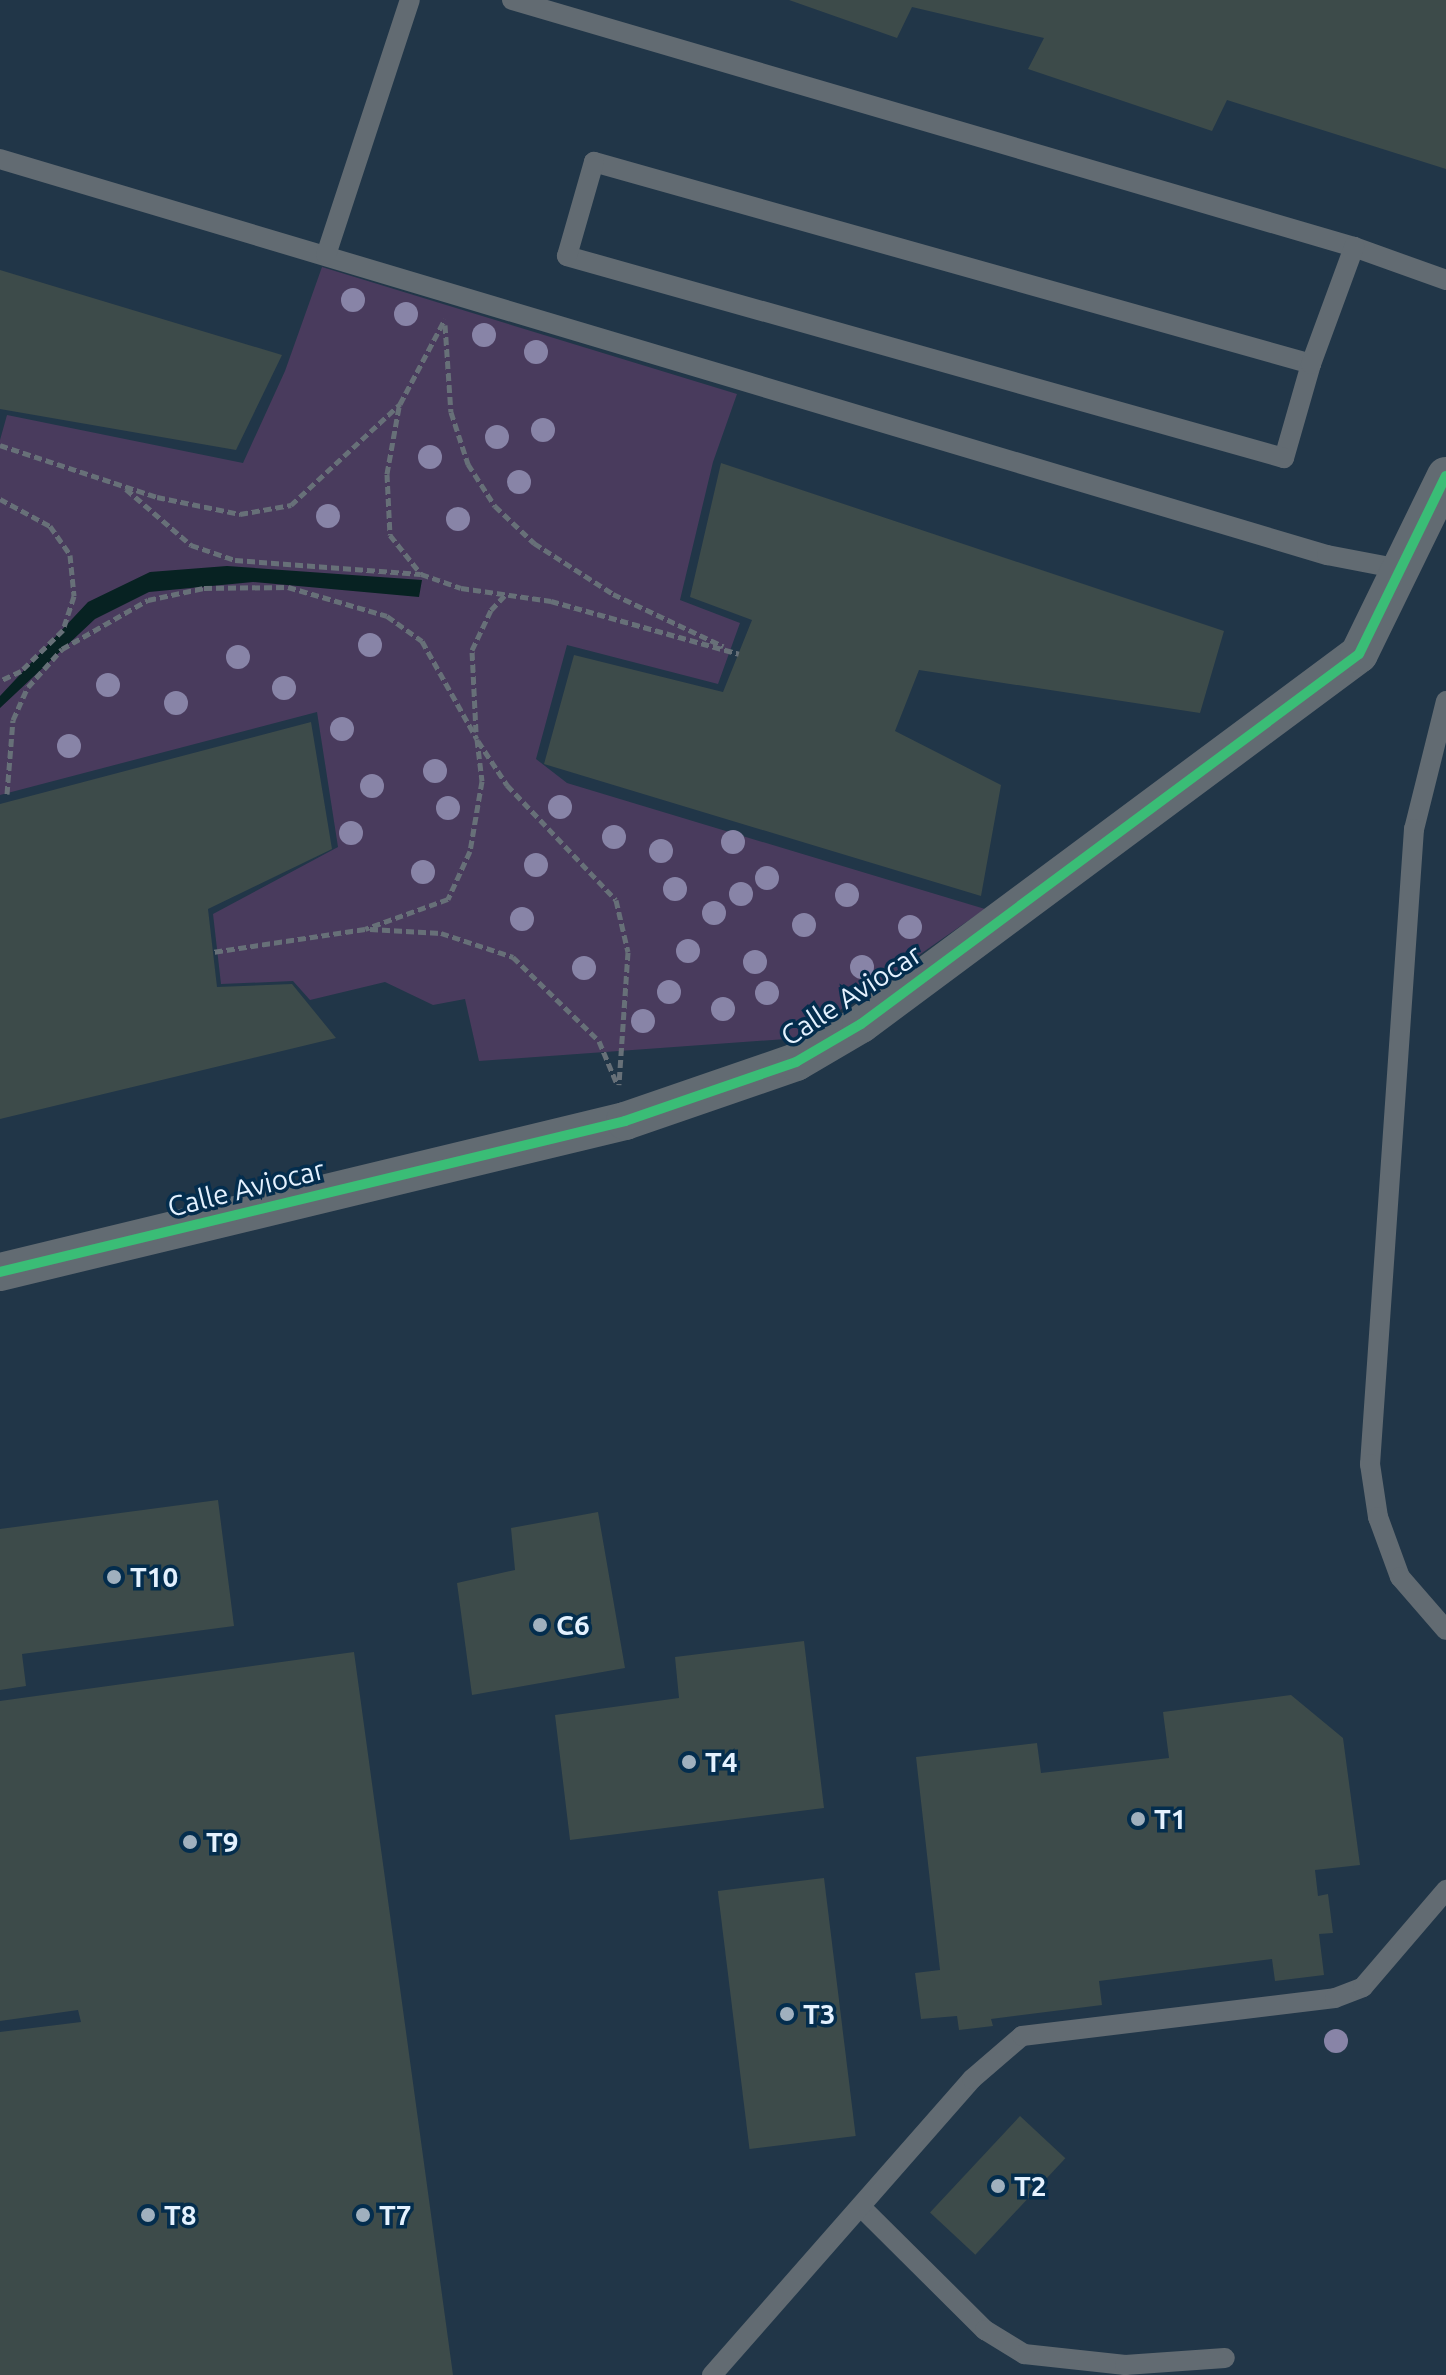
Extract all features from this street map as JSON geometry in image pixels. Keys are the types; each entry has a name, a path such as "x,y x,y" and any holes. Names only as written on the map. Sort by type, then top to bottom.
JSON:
{"street":[{"name":"Calle Aviocar","path":"0,1272 622,1105 796,1062 861,1024 1359,654 1405,571 1446,476"}],"lane":[{"path":"326,255 410,0"},
{"path":"512,0 1354,247 1446,280"},
{"path":"0,159 448,290 1327,555 1405,571"},
{"path":"1311,364 594,162 567,256 1284,458 1311,364 1354,247"},
{"path":"1446,701 1414,829 1370,1464 1378,1517 1400,1577 1446,1630"},
{"path":"712,2375 972,2079 1022,2036 1335,1998 1363,1987 1446,1890"},
{"path":"861,2207 985,2330 1024,2354 1125,2365 1225,2358"},
{"path":"1024,2354 1027,2375"}],"path":[{"path":"121,486 191,545 235,560 421,574 507,593 739,654 613,594 534,543 495,506 468,464 451,412 445,321 448,290"},
{"path":"421,574 390,535 387,474 400,404 445,321"},
{"path":"0,445 121,486 240,514 291,505 400,404"},
{"path":"0,499 50,526 70,555 74,596 63,630 21,671 0,681"},
{"path":"7,794 3,754 28,687 62,649 148,600 204,588 288,587 387,616 422,641 477,739 507,785 616,900 628,952 622,1105"},
{"path":"213,952 365,929 448,899 470,851 482,781 469,690 472,650 491,610 507,593"},
{"path":"365,929 441,933 513,957 599,1041 622,1105"}],"shaded area":[{"path":"322,267 737,394 713,462 680,600 740,623 718,684 567,645 536,759 567,783 985,909 800,1038 479,1061 465,999 433,1005 385,982 310,1000 293,981 221,984 213,914 338,847 317,712 0,795 0,440 7,415 243,463 285,371"},
{"path":"227,566 422,580 419,597 253,582 149,592 95,619 0,708 0,696 88,602 150,572"}],"building":[{"path":"789,0 1446,0 1446,169 1227,100 1212,131 1028,69 1044,38 912,7 897,38"},
{"path":"0,270 282,355 236,450 0,409"},
{"path":"721,463 1224,631 1200,713 919,670 895,731 1001,785 981,896 544,764 574,655 723,692 752,620 690,597"},
{"path":"311,722 332,849 208,909 217,987 292,984 336,1038 0,1119 0,804"},
{"name":"T10","path":"218,1500 234,1626 22,1654 26,1686 0,1690 0,1529"},
{"name":"C6","path":"598,1512 625,1668 472,1695 457,1583 515,1570 511,1528"},
{"name":"T4","path":"804,1641 824,1808 570,1840 555,1715 679,1698 675,1657"},
{"path":"354,1652 453,2375 0,2375 0,2032 81,2022 78,2010 0,2021 0,1701"},
{"name":"T1","path":"1291,1695 1343,1738 1360,1865 1315,1870 1318,1896 1328,1894 1333,1933 1319,1934 1324,1975 1275,1981 1272,1959 1099,1981 1102,2005 991,2019 993,2026 959,2030 957,2016 921,2019 915,1973 940,1970 916,1757 1037,1743 1041,1773 1169,1758 1163,1712"},
{"name":"T3","path":"824,1878 856,2136 749,2149 718,1891"},
{"name":"T2","path":"1020,2116 1065,2158 975,2255 930,2213"}],"cycle path":[{"path":"0,1272 625,1121 796,1062 861,1024 1359,654 1446,476"}],"place":[{"name":"T10","path":"114,1577"},
{"name":"C6","path":"540,1625"},
{"name":"T4","path":"689,1762"},
{"name":"T1","path":"1138,1819"},
{"name":"T9","path":"190,1842"},
{"name":"T3","path":"787,2014"},
{"name":"T2","path":"998,2186"},
{"name":"T8","path":"148,2215"},
{"name":"T7","path":"363,2215"}]}
